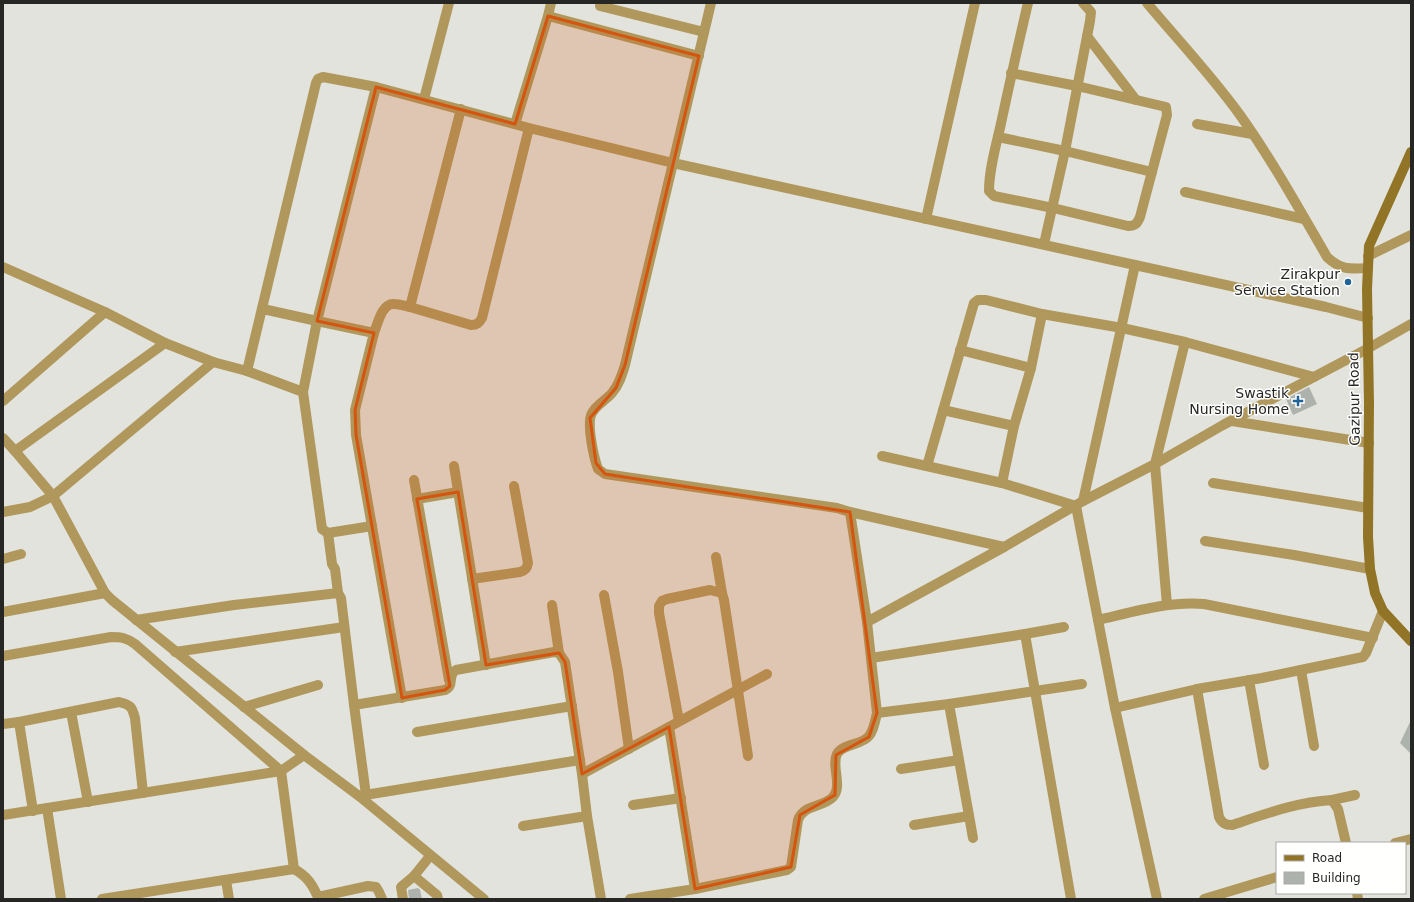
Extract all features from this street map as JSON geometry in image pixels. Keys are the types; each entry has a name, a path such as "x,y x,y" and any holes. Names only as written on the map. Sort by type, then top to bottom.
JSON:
{"street":[{"path":"424,99 449,3"},
{"path":"515,124 548,16 550,3"},
{"path":"711,3 625,365 616,388 612,394 594,410 590,418 598,469 605,474 837,508 1004,547"},
{"path":"926,219 974,3"},
{"path":"1011,73 1077,86 1166,107 1166,115 1152,172 1137,224 1128,226 994,196 989,191 989,183 1011,73 1028,3"},
{"path":"1044,244 1065,151 1091,12 1083,3"},
{"path":"1147,3 1224,94 1252,134 1326,257 1340,267 1349,270 1368,268"},
{"path":"600,6 704,32"},
{"path":"548,16 699,56"},
{"path":"1087,36 1136,100"},
{"path":"247,371 316,83 318,79 323,77 376,87 529,128 673,163 1044,244 1326,307 1368,318"},
{"path":"372,526 328,532 322,529 303,392 317,321 376,87"},
{"path":"410,307 461,109"},
{"path":"1197,124 1252,134"},
{"path":"402,698 356,435 355,410 374,333 384,308 387,305 393,304 410,307 471,325 476,325 479,323 482,318 529,128"},
{"path":"998,137 1152,172"},
{"name":"Gazipur Road","path":"1411,152 1369,246 1367,349 1369,443 1368,537 1370,569 1375,593 1383,611 1411,641"},
{"path":"1184,192 1304,219"},
{"path":"1368,256 1411,235"},
{"path":"1135,265 1122,328 1079,504 1098,620 1115,708 1157,899"},
{"path":"3,267 105,312 165,343 213,362 247,371 303,392"},
{"path":"927,466 974,303 978,300 986,300 1042,314 1122,328 1185,342 1314,377"},
{"path":"263,309 374,333"},
{"path":"3,401 105,312"},
{"path":"1002,483 1014,426 1031,368 1042,314"},
{"path":"867,622 1079,504 1156,464 1411,324"},
{"path":"1167,605 1156,464 1185,342"},
{"path":"15,451 165,343"},
{"path":"960,350 1031,368"},
{"path":"3,512 30,507 53,496 213,362"},
{"path":"943,410 1014,426"},
{"path":"1232,421 1369,443"},
{"path":"3,438 53,496 105,593 112,600 244,707 304,754 362,796 430,856 484,899"},
{"path":"882,456 1002,483 1079,504"},
{"path":"454,466 486,665"},
{"path":"414,480 450,686"},
{"path":"1213,483 1368,508"},
{"path":"472,579 520,572 527,568 528,563 514,486"},
{"path":"417,499 458,492"},
{"path":"630,899 695,889 787,870 791,867 798,820 800,816 809,808 830,799 834,795 836,790 836,755 840,751 861,743 869,736 874,727 877,713 867,622 850,512"},
{"path":"328,532 332,564 335,568 338,593 341,598 354,705 362,796"},
{"path":"1205,541 1370,569"},
{"path":"3,560 21,554"},
{"path":"716,557 748,756"},
{"path":"679,721 659,606 662,601 688,594 710,590 722,593"},
{"path":"3,612 105,593"},
{"path":"136,620 234,605 338,593"},
{"path":"604,594 618,672 629,749"},
{"path":"1098,620 1167,605 1190,603 1204,604 1373,638"},
{"path":"552,605 559,653 565,662 587,816 601,899"},
{"path":"1115,708 1197,689 1363,657 1373,638 1376,626 1383,611"},
{"path":"175,652 344,627"},
{"path":"871,658 1064,627"},
{"path":"1026,634 1071,899"},
{"path":"3,656 111,637 127,639 135,644 282,771 294,869"},
{"path":"354,705 448,689 450,686 452,672 456,670 554,652 559,653"},
{"path":"1301,670 1314,746"},
{"path":"582,774 767,674"},
{"path":"1248,680 1264,765"},
{"path":"877,713 950,704 1082,684"},
{"path":"244,707 318,685"},
{"path":"1197,689 1219,817 1222,823 1232,825 1273,811 1355,795"},
{"path":"3,724 119,702 128,704 132,709 135,718 143,793"},
{"path":"950,704 973,838"},
{"path":"417,732 572,706"},
{"path":"71,712 88,802"},
{"path":"19,722 33,811"},
{"path":"669,727 695,889"},
{"path":"3,815 282,771 304,754"},
{"path":"362,796 580,760"},
{"path":"901,769 959,760"},
{"path":"633,805 681,798"},
{"path":"1332,800 1338,809 1346,842"},
{"path":"47,808 61,899"},
{"path":"523,826 587,816"},
{"path":"914,825 969,816"},
{"path":"1399,842 1411,839"},
{"path":"403,899 401,887 414,876 430,856"},
{"path":"102,899 147,896 226,880 294,869 306,876 311,882 317,898 368,886 376,887 380,892 382,899"},
{"path":"414,876 437,895 438,899"},
{"path":"1204,899 1276,877"},
{"path":"226,880 229,899"}],"highlighted area":[{"path":"548,16 699,56 625,365 616,388 590,418 596,463 605,474 850,512 877,713 869,737 836,755 835,795 800,815 791,867 695,889 669,727 582,774 565,662 559,653 486,665 458,492 417,499 450,686 445,690 402,698 356,435 355,410 374,333 317,321 376,87 515,124"}],"building":[{"path":"1309,387 1317,404 1293,415 1286,399"},
{"path":"1411,720 1411,754 1400,743"},
{"path":"418,888 422,899 409,899 408,890"}],"place":[{"name":"Zirakpur Service Station","path":"1348,282"},
{"name":"Swastik Nursing Home","path":"1298,401"}]}
